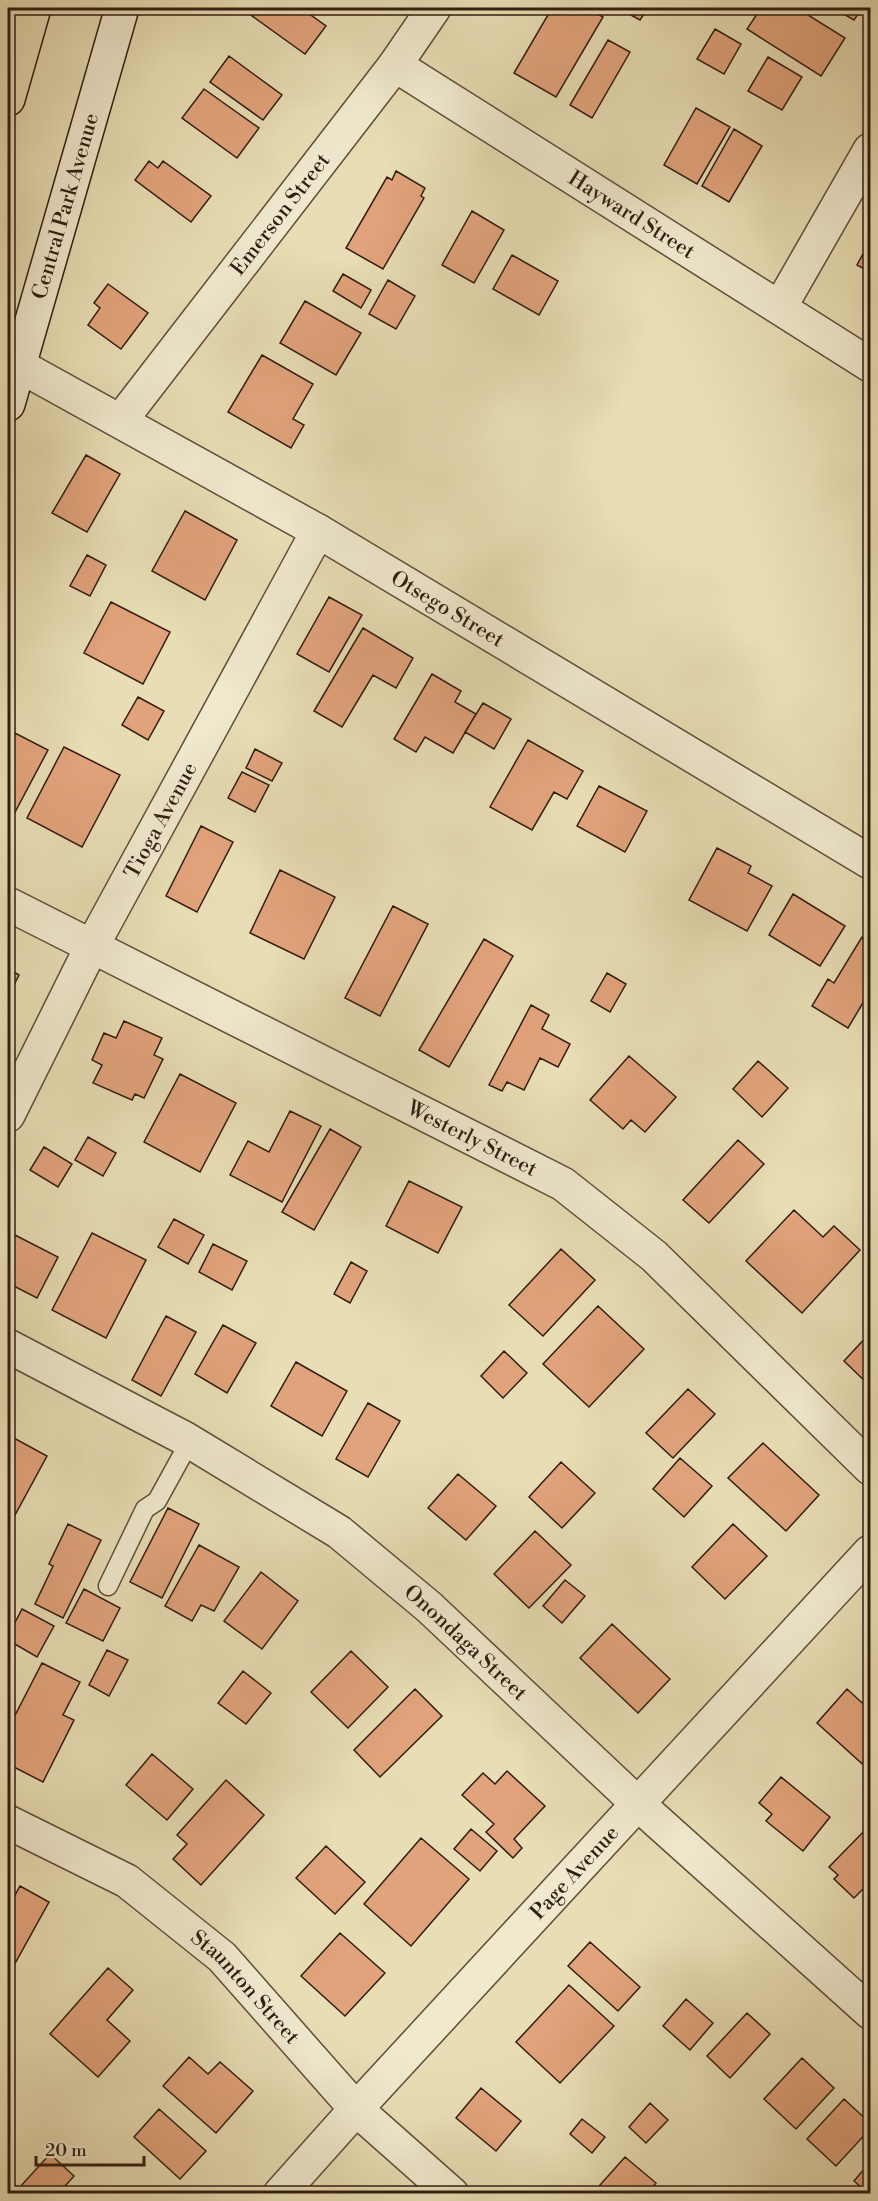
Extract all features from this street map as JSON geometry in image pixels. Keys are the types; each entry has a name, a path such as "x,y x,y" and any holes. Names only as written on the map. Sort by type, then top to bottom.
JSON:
{"highway":[{"path":"8,99 34,8"}],"street":[{"name":"Central Park Avenue","path":"8,404 122,8"},
{"name":"Emerson Street","path":"121,420 395,65 434,8"},
{"name":"Hayward Street","path":"395,65 870,365"},
{"path":"780,307 870,150"},
{"name":"Otsego Street","path":"18,365 318,531 870,862"},
{"name":"Tioga Avenue","path":"8,1115 91,948 318,531"},
{"name":"Westerly Street","path":"8,904 91,948 563,1184 654,1256 870,1468"},
{"name":"Onondaga Street","path":"8,1346 190,1442 339,1532 429,1607 638,1804 870,2012"},
{"name":"Page Avenue","path":"280,2193 870,1552"},
{"name":"Staunton Street","path":"8,1822 127,1881 222,1957 356,2109 452,2193"}],"lane":[{"path":"108,1586 145,1509 157,1501 190,1442"}],"building":[{"path":"241,8 301,8 326,26 305,54"},
{"path":"552,8 587,8 603,17 556,97 514,73"},
{"path":"618,8 648,8 640,20"},
{"path":"761,8 797,8 845,38 821,76 747,29"},
{"path":"833,8 862,8 854,20"},
{"path":"715,29 741,44 724,74 697,59"},
{"path":"608,40 630,52 592,118 570,105"},
{"path":"229,56 282,95 263,120 210,82"},
{"path":"768,57 802,77 782,110 748,91"},
{"path":"204,89 259,128 237,158 182,118"},
{"path":"696,108 730,127 697,184 664,165"},
{"path":"734,129 762,146 729,202 702,186"},
{"path":"149,161 158,168 163,161 211,196 191,222 135,180"},
{"path":"396,171 425,188 421,196 424,198 383,269 346,248 387,177 392,180"},
{"path":"472,211 504,230 474,283 442,265"},
{"path":"870,241 870,272 857,265"},
{"path":"512,255 558,281 539,315 493,289"},
{"path":"343,274 371,290 361,308 333,291"},
{"path":"388,280 415,296 396,329 369,314"},
{"path":"108,284 148,313 121,349 88,325 100,308 94,303"},
{"path":"305,301 361,333 336,375 280,343"},
{"path":"262,355 313,384 293,419 304,425 291,448 228,412"},
{"path":"86,455 120,474 87,532 52,513"},
{"path":"185,511 237,540 205,600 152,571"},
{"path":"87,555 106,565 90,596 70,586"},
{"path":"329,597 362,615 329,672 297,654"},
{"path":"111,602 170,632 143,684 84,653"},
{"path":"363,628 413,658 396,688 373,675 342,727 314,711"},
{"path":"432,674 461,691 455,702 476,714 453,753 425,737 416,752 394,739"},
{"path":"138,697 164,711 148,740 122,725"},
{"path":"483,703 511,719 494,749 465,732"},
{"path":"11,731 48,750 13,816 8,813 8,738"},
{"path":"528,740 583,771 567,799 554,792 532,830 490,807"},
{"path":"64,747 120,775 82,847 27,818"},
{"path":"255,749 282,763 272,781 246,768"},
{"path":"242,772 269,785 255,812 228,798"},
{"path":"599,786 647,811 625,852 577,826"},
{"path":"201,826 233,842 197,912 166,896"},
{"path":"717,848 751,866 748,873 772,886 747,931 689,900"},
{"path":"280,870 335,897 304,959 250,933"},
{"path":"793,894 845,926 820,966 769,935"},
{"path":"393,906 428,924 380,1016 345,998"},
{"path":"862,937 870,942 870,991 848,1028 812,1006 828,979 834,983"},
{"path":"484,939 513,956 449,1067 419,1050"},
{"path":"8,968 19,975 8,997"},
{"path":"607,973 626,984 610,1012 591,1001"},
{"path":"531,1005 549,1015 542,1029 570,1044 558,1067 540,1058 524,1090 507,1082 502,1091 489,1085"},
{"path":"124,1021 162,1038 154,1055 163,1059 144,1098 135,1094 132,1100 93,1083 102,1065 92,1060 104,1033 116,1038"},
{"path":"629,1056 676,1097 645,1132 631,1120 623,1129 590,1100"},
{"path":"758,1061 788,1088 762,1117 733,1089"},
{"path":"180,1074 236,1103 200,1172 144,1142"},
{"path":"290,1111 321,1126 282,1202 230,1175 248,1141 269,1152"},
{"path":"330,1129 361,1147 314,1230 282,1212"},
{"path":"88,1137 116,1153 103,1176 75,1160"},
{"path":"738,1140 764,1164 709,1223 683,1200"},
{"path":"44,1147 72,1164 58,1187 30,1170"},
{"path":"409,1181 462,1207 438,1253 386,1226"},
{"path":"794,1210 823,1237 834,1226 860,1250 802,1313 746,1261"},
{"path":"174,1219 204,1235 188,1264 158,1247"},
{"path":"92,1233 146,1260 106,1338 52,1310"},
{"path":"13,1234 58,1257 37,1298 8,1283 8,1244"},
{"path":"213,1244 247,1261 232,1290 199,1272"},
{"path":"561,1249 595,1280 543,1336 509,1305"},
{"path":"351,1262 367,1271 350,1303 334,1294"},
{"path":"598,1306 644,1349 589,1407 543,1364"},
{"path":"166,1316 196,1332 161,1396 132,1380"},
{"path":"223,1325 256,1343 227,1393 195,1374"},
{"path":"870,1333 870,1386 844,1361"},
{"path":"504,1351 527,1373 503,1398 481,1376"},
{"path":"296,1362 347,1391 322,1436 271,1406"},
{"path":"688,1389 715,1414 673,1458 646,1433"},
{"path":"368,1403 400,1421 368,1477 336,1459"},
{"path":"12,1437 47,1456 8,1528 8,1444"},
{"path":"763,1443 819,1495 786,1531 728,1478"},
{"path":"680,1458 712,1486 684,1517 653,1489"},
{"path":"561,1462 595,1493 562,1528 529,1497"},
{"path":"458,1474 496,1506 466,1540 428,1508"},
{"path":"168,1508 199,1524 162,1598 130,1582"},
{"path":"68,1524 101,1540 63,1618 35,1604 53,1566 49,1564"},
{"path":"733,1524 767,1556 725,1599 692,1567"},
{"path":"535,1531 571,1565 529,1608 494,1574"},
{"path":"199,1545 239,1567 214,1611 201,1605 192,1621 165,1606"},
{"path":"261,1572 298,1601 262,1649 224,1621"},
{"path":"565,1580 585,1596 562,1623 543,1606"},
{"path":"84,1589 120,1608 103,1641 66,1623"},
{"path":"22,1609 54,1626 37,1657 8,1640"},
{"path":"612,1624 670,1679 638,1713 580,1658"},
{"path":"107,1650 128,1660 109,1696 89,1685"},
{"path":"351,1651 388,1687 348,1728 311,1692"},
{"path":"42,1663 80,1682 63,1715 74,1720 43,1782 8,1764 8,1729"},
{"path":"243,1671 271,1693 246,1724 218,1703"},
{"path":"415,1689 442,1716 380,1777 354,1750"},
{"path":"847,1689 870,1710 870,1766 868,1769 817,1723"},
{"path":"152,1754 193,1789 167,1820 126,1785"},
{"path":"507,1771 545,1806 514,1839 522,1848 513,1858 486,1832 494,1824 462,1795 483,1773 495,1784"},
{"path":"781,1777 830,1817 803,1851 766,1821 772,1814 759,1803"},
{"path":"226,1780 264,1815 201,1885 173,1859 187,1844 177,1835"},
{"path":"870,1825 870,1882 854,1898 834,1879 838,1875 829,1867"},
{"path":"471,1829 497,1851 480,1871 454,1849"},
{"path":"421,1838 469,1879 411,1946 364,1904"},
{"path":"326,1846 365,1882 335,1914 296,1878"},
{"path":"20,1886 49,1902 8,1973 8,1908"},
{"path":"340,1933 385,1973 345,2016 301,1976"},
{"path":"590,1942 640,1987 618,2011 568,1966"},
{"path":"108,1968 133,1990 107,2020 130,2041 98,2077 50,2034"},
{"path":"569,1985 614,2026 560,2083 516,2042"},
{"path":"686,1999 713,2023 690,2050 663,2026"},
{"path":"747,2013 770,2034 730,2078 707,2056"},
{"path":"189,2057 208,2074 220,2062 253,2091 216,2133 163,2086"},
{"path":"802,2058 834,2088 796,2129 764,2099"},
{"path":"481,2088 521,2121 496,2151 456,2118"},
{"path":"844,2099 870,2123 870,2129 836,2166 807,2139"},
{"path":"650,2103 668,2120 646,2143 629,2127"},
{"path":"159,2109 206,2151 180,2179 134,2137"},
{"path":"582,2119 605,2137 592,2153 570,2134"},
{"path":"50,2154 74,2176 58,2194 8,2194 13,2184 19,2188"},
{"path":"625,2157 656,2183 647,2194 592,2194"},
{"path":"870,2162 870,2194 869,2194 854,2181"}]}
